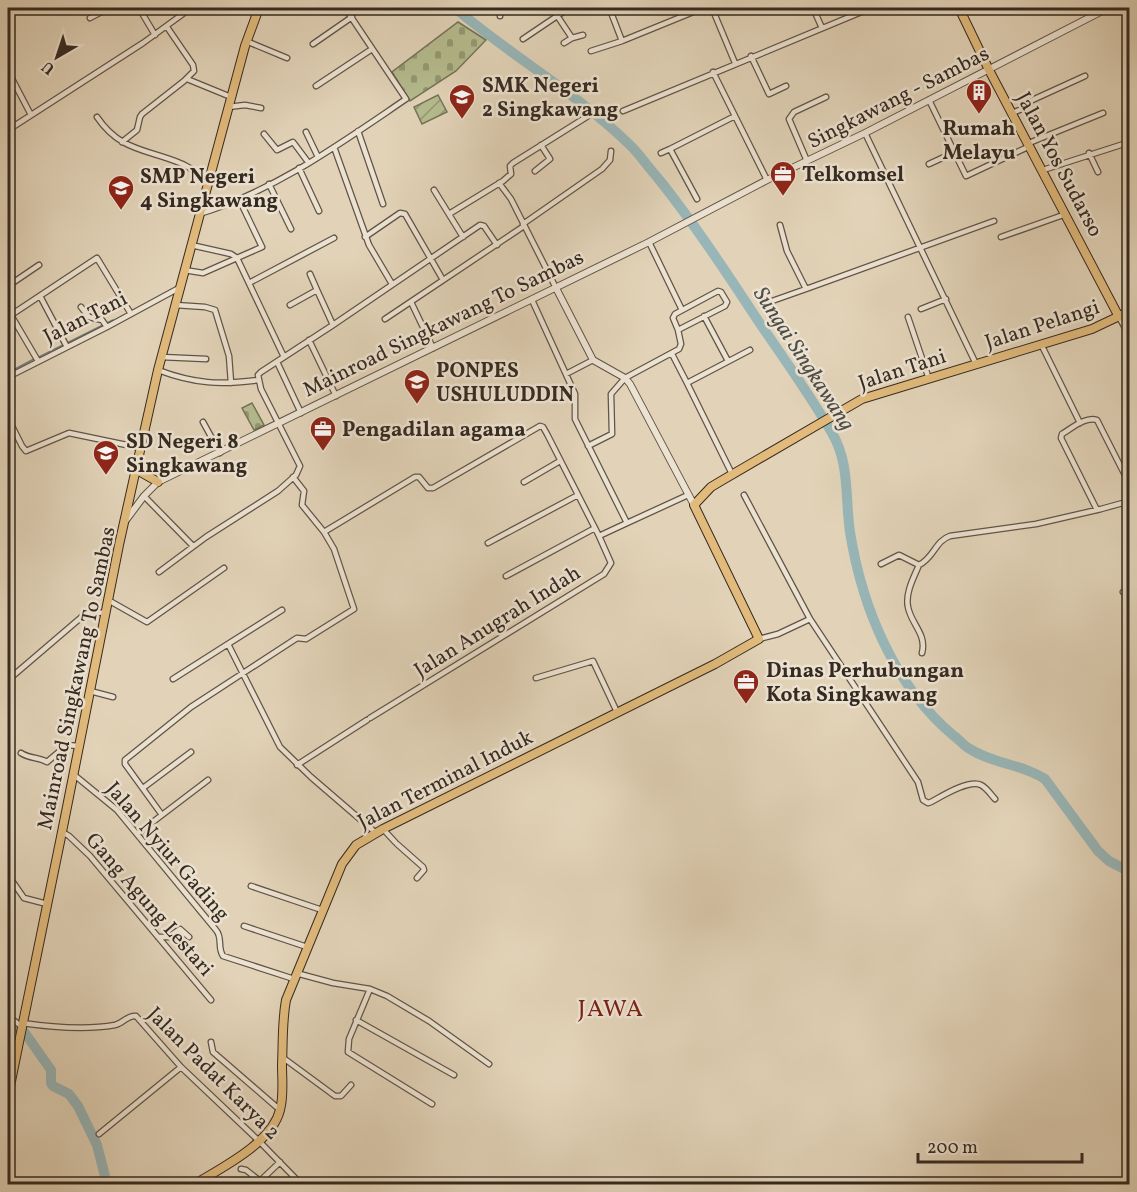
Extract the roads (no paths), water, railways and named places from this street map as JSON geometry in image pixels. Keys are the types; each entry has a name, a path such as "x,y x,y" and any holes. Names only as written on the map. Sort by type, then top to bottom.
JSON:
{"main road":[{"path":"124,524 176,289 191,245 205,178 228,107 226,95 259,8"},
{"name":"Jalan Yos Sudarso","path":"959,8 989,70 1119,317"},
{"path":"1119,317 1130,311"},
{"name":"Jalan Pelangi","path":"976,364 1092,329 1119,317"},
{"name":"Jalan Tani","path":"694,505 711,487 862,399 976,364"},
{"path":"136,470 158,483"},
{"path":"694,505 759,639"},
{"name":"Mainroad Singkawang To Sambas","path":"8,1096 62,832 77,746 90,691 101,613 108,600 124,524"},
{"name":"Jalan Terminal Induk","path":"195,1185 260,1141 270,1129 280,1110 284,1014 295,976 322,910 349,853 356,845 759,639"}],"street":[{"path":"90,18 109,8"},
{"path":"139,8 155,35"},
{"path":"8,130 167,27 190,8"},
{"path":"199,214 239,200 299,168 406,99 345,8"},
{"path":"552,8 573,38"},
{"path":"523,39 569,8"},
{"path":"618,8 612,12 612,15 622,41"},
{"path":"591,51 703,8"},
{"path":"712,8 735,63"},
{"path":"813,8 822,28"},
{"path":"623,111 871,8"},
{"name":"Singkawang - Sambas","path":"701,215 1108,8"},
{"path":"313,44 352,17"},
{"path":"122,142 137,130 142,114 194,71 194,67 167,27"},
{"path":"564,43 583,35"},
{"path":"1130,39 1130,45"},
{"path":"246,41 287,57"},
{"path":"316,86 372,49"},
{"path":"751,56 769,94 786,86"},
{"path":"8,71 31,115"},
{"path":"713,72 767,180"},
{"path":"1012,113 1022,109 1028,102 1085,76"},
{"path":"187,79 226,95"},
{"path":"807,161 789,118 794,112 826,97"},
{"path":"929,100 966,176 1029,145 1103,113"},
{"path":"228,107 245,105 261,108"},
{"path":"449,214 500,183 511,174 511,164 588,116"},
{"path":"661,153 735,116"},
{"path":"97,117 113,136 122,142 183,164 205,178"},
{"path":"358,131 383,204"},
{"path":"306,132 318,157"},
{"path":"865,133 976,364"},
{"path":"264,134 277,150 291,142 294,143 308,162"},
{"path":"1042,170 1089,153 1130,142"},
{"path":"535,171 550,159 541,145"},
{"path":"334,147 365,237 392,284"},
{"path":"670,149 697,199"},
{"path":"385,319 496,245 602,169 610,160 611,151"},
{"path":"929,164 955,152"},
{"path":"1089,153 1098,172"},
{"path":"299,168 319,211"},
{"path":"500,183 511,200 593,360 625,378 694,505"},
{"path":"269,184 291,229"},
{"path":"434,190 462,237"},
{"path":"184,270 202,273 262,245 239,200"},
{"path":"365,237 403,213 443,280"},
{"path":"1001,237 1066,214"},
{"name":"Mainroad Singkawang To Sambas","path":"124,524 144,496 158,483 701,215"},
{"path":"772,301 994,221"},
{"path":"159,572 193,546 278,491 296,475 300,466 265,400 258,375 261,372 481,224 496,245"},
{"path":"780,225 787,251 806,289"},
{"path":"249,283 334,238"},
{"path":"649,242 682,310"},
{"path":"191,245 237,258 284,357"},
{"path":"37,358 9,313 40,296 97,258 131,314"},
{"path":"8,286 39,265"},
{"path":"310,274 333,325"},
{"name":"Jalan Tani","path":"8,377 37,358 131,314 176,289"},
{"path":"290,305 317,290"},
{"path":"588,446 612,434 611,394 625,378 681,347 673,318 682,310 720,291 727,304 678,330"},
{"path":"40,296 65,344"},
{"path":"921,309 946,299"},
{"path":"532,300 575,394 575,419 627,523"},
{"path":"411,302 433,349"},
{"path":"174,305 215,310 229,356 231,383"},
{"path":"81,307 88,317 99,318 105,325"},
{"path":"704,316 728,361"},
{"path":"908,316 929,379"},
{"name":"Jalan Yos Sudarso","path":"1119,317 1130,337"},
{"path":"309,340 336,396"},
{"path":"1041,344 1080,423"},
{"path":"687,383 750,350"},
{"path":"672,354 732,474"},
{"path":"161,357 206,359"},
{"path":"566,374 593,360"},
{"path":"8,362 14,373"},
{"path":"278,364 301,413"},
{"path":"158,370 188,380 231,383 259,380"},
{"path":"8,418 25,450 69,433 141,448"},
{"path":"1097,510 1061,438 1062,434 1092,418 1099,422 1130,485"},
{"path":"203,422 220,453"},
{"path":"324,532 415,477 419,477 428,488 433,488 542,426 599,536 688,495"},
{"path":"524,482 560,461"},
{"path":"162,815 125,764 125,760 186,710 297,638 306,639 354,609 334,549 324,532 302,505 304,491 293,477"},
{"path":"488,543 578,495"},
{"path":"744,495 810,619 917,779 921,797 928,803 971,784 983,786 995,799"},
{"path":"144,496 193,546"},
{"path":"922,652 924,646 922,638 907,605 919,565 929,559 940,541 950,536 1036,524 1130,501"},
{"path":"506,576 595,528"},
{"name":"Jalan Anugrah Indah","path":"297,765 604,574 611,563 599,536"},
{"path":"881,564 899,555 919,565"},
{"path":"108,600 147,622 224,568"},
{"path":"1123,592 1130,599"},
{"path":"172,679 282,610"},
{"path":"8,680 84,615 101,613"},
{"path":"759,639 778,634 810,619"},
{"path":"228,644 280,747 297,765 424,868 417,878"},
{"path":"536,678 593,661 617,712"},
{"path":"90,691 113,697"},
{"path":"21,753 27,757 40,758 47,762 69,745 77,746"},
{"path":"143,788 191,752"},
{"name":"Jalan Nyiur Gading","path":"73,774 108,801 137,834 216,930 221,938 220,948 223,956 295,976"},
{"path":"137,834 208,780"},
{"name":"Gang Agung Lestari","path":"62,832 90,856 211,1000"},
{"path":"8,875 24,898 47,904"},
{"path":"251,886 322,910"},
{"path":"243,926 307,947"},
{"path":"157,937 168,937 180,929 189,937"},
{"path":"295,976 370,989 429,1021 489,1064"},
{"path":"370,989 356,1020 347,1050 432,1104"},
{"path":"8,1016 21,1027"},
{"name":"Jalan Padat Karya 2","path":"21,1027 119,1024 129,1016 136,1016 181,1067 260,1141 302,1185"},
{"path":"356,1020 454,1076"},
{"path":"211,1042 213,1052 280,1110"},
{"path":"282,1057 335,1096 341,1096 351,1085"},
{"path":"99,1134 181,1067"},
{"path":"241,1169 246,1170 260,1181 280,1162"}],"waterway":[{"name":"Sungai Singkawang","path":"455,8 589,109 634,150 694,225 803,386 832,433 842,456 855,561 873,617 898,670 915,694 933,716 968,748 988,758 1027,770 1045,779 1098,851 1109,861 1130,872"},
{"path":"39,357 113,320"},
{"path":"15,369 34,359"},
{"path":"8,1020 25,1033 51,1070 53,1086 69,1094 78,1106 97,1145 107,1184"}],"place":[{"name":"Rumah Melayu","path":"979,115"},
{"name":"SMK Negeri 2 Singkawang","path":"462,120"},
{"name":"Telkomsel","path":"783,197"},
{"name":"SMP Negeri 4 Singkawang","path":"121,211"},
{"name":"PONPES USHULUDDIN","path":"417,405"},
{"name":"Pengadilan agama","path":"323,452"},
{"name":"SD Negeri 8 Singkawang","path":"106,476"},
{"name":"Dinas Perhubungan Kota Singkawang","path":"746,705"}],"district":[{"name":"JAWA","path":"611,1008"}]}
